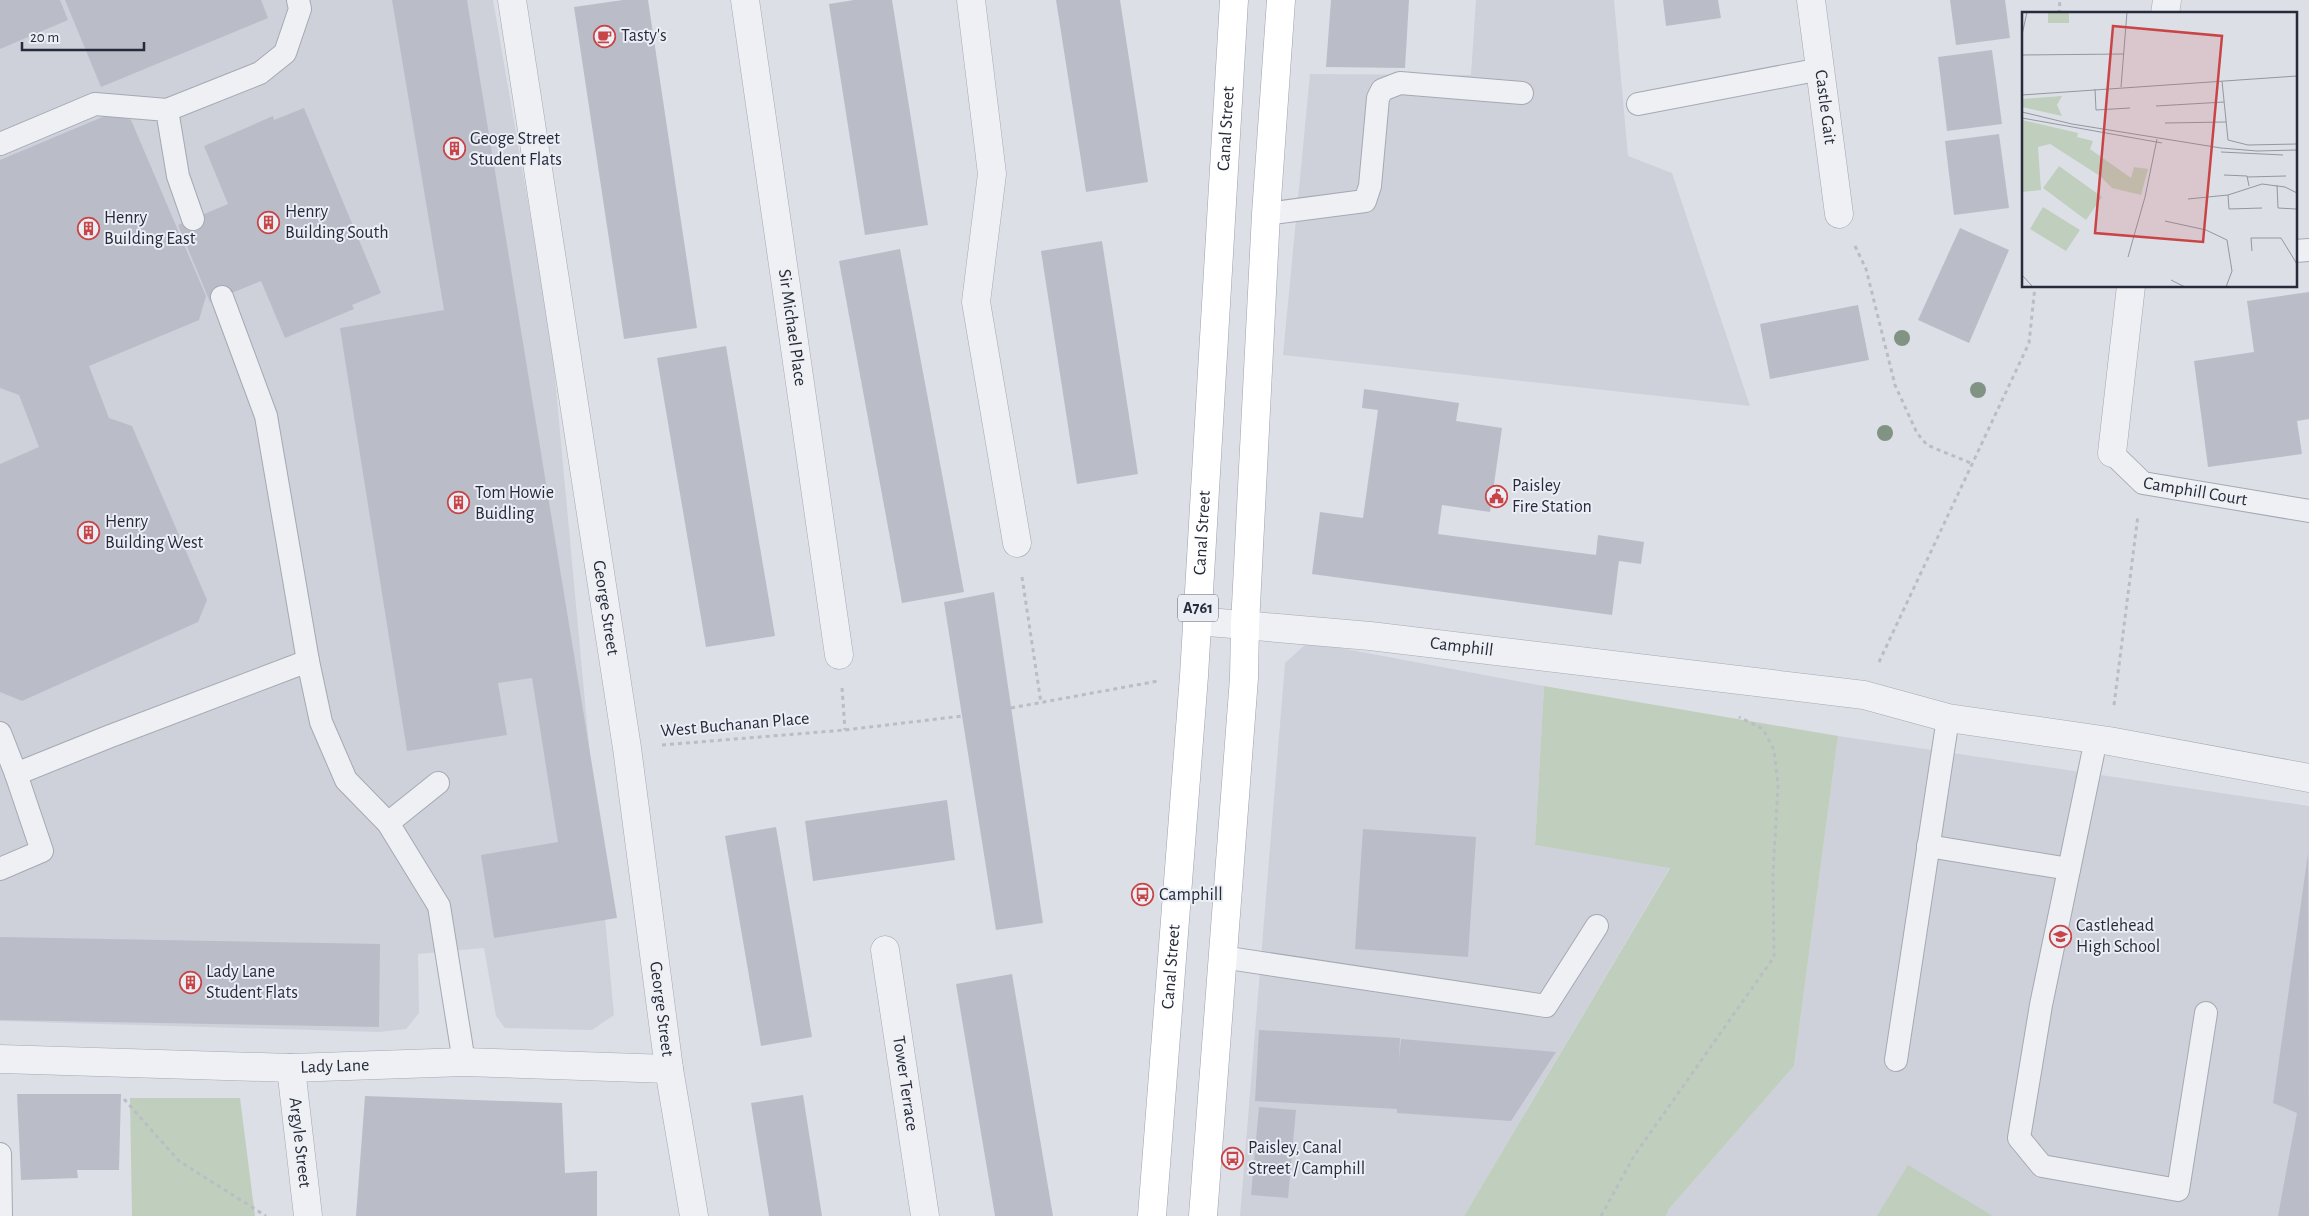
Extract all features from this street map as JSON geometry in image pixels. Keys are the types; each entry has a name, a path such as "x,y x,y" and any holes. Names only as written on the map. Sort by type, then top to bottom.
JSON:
{"main road":[{"name":"Canal Street","path":"1152,1216 1194,676 1234,0"},
{"path":"1203,1216 1244,678 1245,625 1266,214 1281,0"}],"street":[{"name":"George Street","path":"512,0 627,748 669,1069 694,1216"},
{"name":"Sir Michael Place","path":"745,0 839,655"},
{"path":"971,0 992,174 976,302 1017,543"},
{"name":"Castle Gait","path":"1811,0 1839,214"},
{"name":"Camphill Court","path":"2112,453 2131,288"},
{"name":"Camphill","path":"1197,621 1370,636 1727,677 1864,695 1948,718 2103,740 2309,778"},
{"name":"Tower Terrace","path":"885,950 925,1216"},
{"name":"Lady Lane","path":"0,1060 291,1068 464,1062 669,1069"},
{"name":"Argyle Street","path":"291,1068 308,1216"}],"lane":[{"path":"0,144 95,104 167,110 260,73 285,53 300,9 298,0"},
{"path":"1638,104 1820,69"},
{"path":"1266,214 1365,201 1370,186 1378,98 1382,90 1400,83 1522,93"},
{"path":"167,110 178,176 193,219"},
{"path":"2296,251 2309,250"},
{"path":"222,297 266,416 308,661 321,722 346,780 388,823 439,906 464,1062"},
{"name":"Camphill Court","path":"2112,453 2143,482 2309,511"},
{"path":"16,774 308,661"},
{"path":"1896,1060 1948,718"},
{"path":"0,733 42,852 0,869"},
{"path":"2103,740 2069,868 2041,1005 2019,1138 2042,1166 2178,1190 2206,1013"},
{"path":"388,823 438,783"},
{"path":"1928,846 2069,868"},
{"path":"1222,957 1546,1006 1596,926"},
{"path":"0,1154 1,1216"}],"path":[{"path":"1839,214 1866,269 1895,385 1917,433 1927,445 1973,464"},
{"path":"1864,695 2029,344 2035,288"},
{"path":"2103,740 2143,482"},
{"path":"1017,543 1041,702"},
{"path":"839,655 845,730"},
{"path":"1011,708 1194,676"},
{"path":"1601,1216 1634,1156 1774,957 1773,872 1778,785 1774,750 1763,729 1734,715 1726,703 1727,677"},
{"name":"West Buchanan Place","path":"627,748 845,730 962,716"},
{"path":"92,1063 179,1161 266,1216"}],"shaded area":[{"path":"0,0 493,0 551,335 614,1015 592,1030 505,1028 496,1016 484,948 418,954 419,1013 406,1029 379,1032 0,1021"},
{"path":"1476,0 1614,0 1628,156 1672,173 1750,406 1283,355 1310,74 1471,75"},
{"path":"1308,642 1544,686 1535,845 1670,867 1464,1216 1240,1216 1285,663"},
{"name":"Castlehead High School","path":"1838,736 2309,806 2309,1216 1666,1216 1669,1209 1794,1066"}],"green space":[{"path":"1544,686 1838,736 1794,1066 1669,1209 1666,1216 1464,1216 1670,868 1535,845"},
{"path":"130,1098 240,1098 255,1216 132,1216"},
{"path":"1908,1165 1993,1216 1877,1216"}],"building":[{"path":"0,0 60,0 68,20 0,49"},
{"path":"65,0 261,0 268,18 101,87"},
{"name":"Tom Howie Buidling","path":"392,0 467,0 617,918 494,938 481,855 558,842 532,678 498,683 507,735 407,751 340,328 444,310"},
{"path":"623,0 648,0 697,328 624,339 574,7"},
{"path":"854,0 892,0 928,225 865,235 829,4"},
{"path":"1056,0 1120,0 1148,182 1086,192"},
{"path":"1331,0 1409,0 1405,68 1326,67"},
{"path":"1663,0 1718,0 1721,18 1666,26"},
{"path":"1950,0 2005,0 2010,38 1956,45"},
{"path":"1992,50 2002,124 1947,131 1938,57"},
{"name":"Henry Building South","path":"304,108 381,293 352,305 354,309 285,338 261,281 210,302 178,225 228,204 204,146 273,116 274,120"},
{"path":"112,113 131,120 206,296 199,320 89,366 109,418 132,426 207,600 198,622 22,701 0,692 0,464 39,447 19,395 0,388 0,160"},
{"path":"1999,134 2009,208 1954,215 1945,141"},
{"path":"1960,228 2009,250 1969,343 1918,320"},
{"path":"1102,241 1138,474 1077,484 1041,251"},
{"path":"900,249 964,592 902,603 839,261"},
{"path":"2309,292 2309,419 2297,421 2302,454 2208,467 2194,361 2254,352 2247,301"},
{"path":"1858,305 1869,360 1770,379 1760,324"},
{"path":"726,346 775,636 706,647 657,358"},
{"path":"1364,389 1459,403 1456,421 1502,428 1490,512 1442,505 1438,534 1596,555 1598,535 1644,542 1641,564 1619,561 1612,615 1312,574 1320,512 1363,518 1378,410 1362,408"},
{"path":"994,592 1043,923 996,930 944,602"},
{"path":"947,800 955,860 813,881 805,821"},
{"path":"776,827 812,1037 761,1046 725,836"},
{"path":"1363,829 1476,837 1468,957 1355,949"},
{"path":"2308,853 2309,1216 2278,1216 2297,1113 2273,1103"},
{"name":"Lady Lane Student Flats","path":"0,937 380,944 379,1027 0,1020"},
{"path":"1012,974 1053,1216 995,1216 956,984"},
{"path":"1259,1030 1400,1038 1399,1060 1401,1039 1556,1052 1511,1121 1397,1113 1397,1109 1255,1101"},
{"path":"17,1094 121,1094 119,1170 77,1170 78,1178 21,1180"},
{"path":"803,1095 822,1216 769,1216 751,1103"},
{"path":"365,1096 562,1103 565,1173 597,1171 597,1216 356,1216"},
{"path":"1259,1107 1296,1110 1288,1198 1251,1195"}],"place":[{"name":"Tasty's","path":"605,36"},
{"name":"Geoge Street Student Flats","path":"454,149"},
{"name":"Henry Building South","path":"269,222"},
{"name":"Henry Building East","path":"88,228"},
{"name":"Paisley Fire Station","path":"1496,496"},
{"name":"Tom Howie Buidling","path":"459,503"},
{"name":"Henry Building West","path":"89,532"},
{"name":"Camphill","path":"1143,895"},
{"name":"Castlehead High School","path":"2060,936"},
{"name":"Lady Lane Student Flats","path":"190,982"},
{"name":"Paisley, Canal Street / Camphill","path":"1232,1158"}]}
